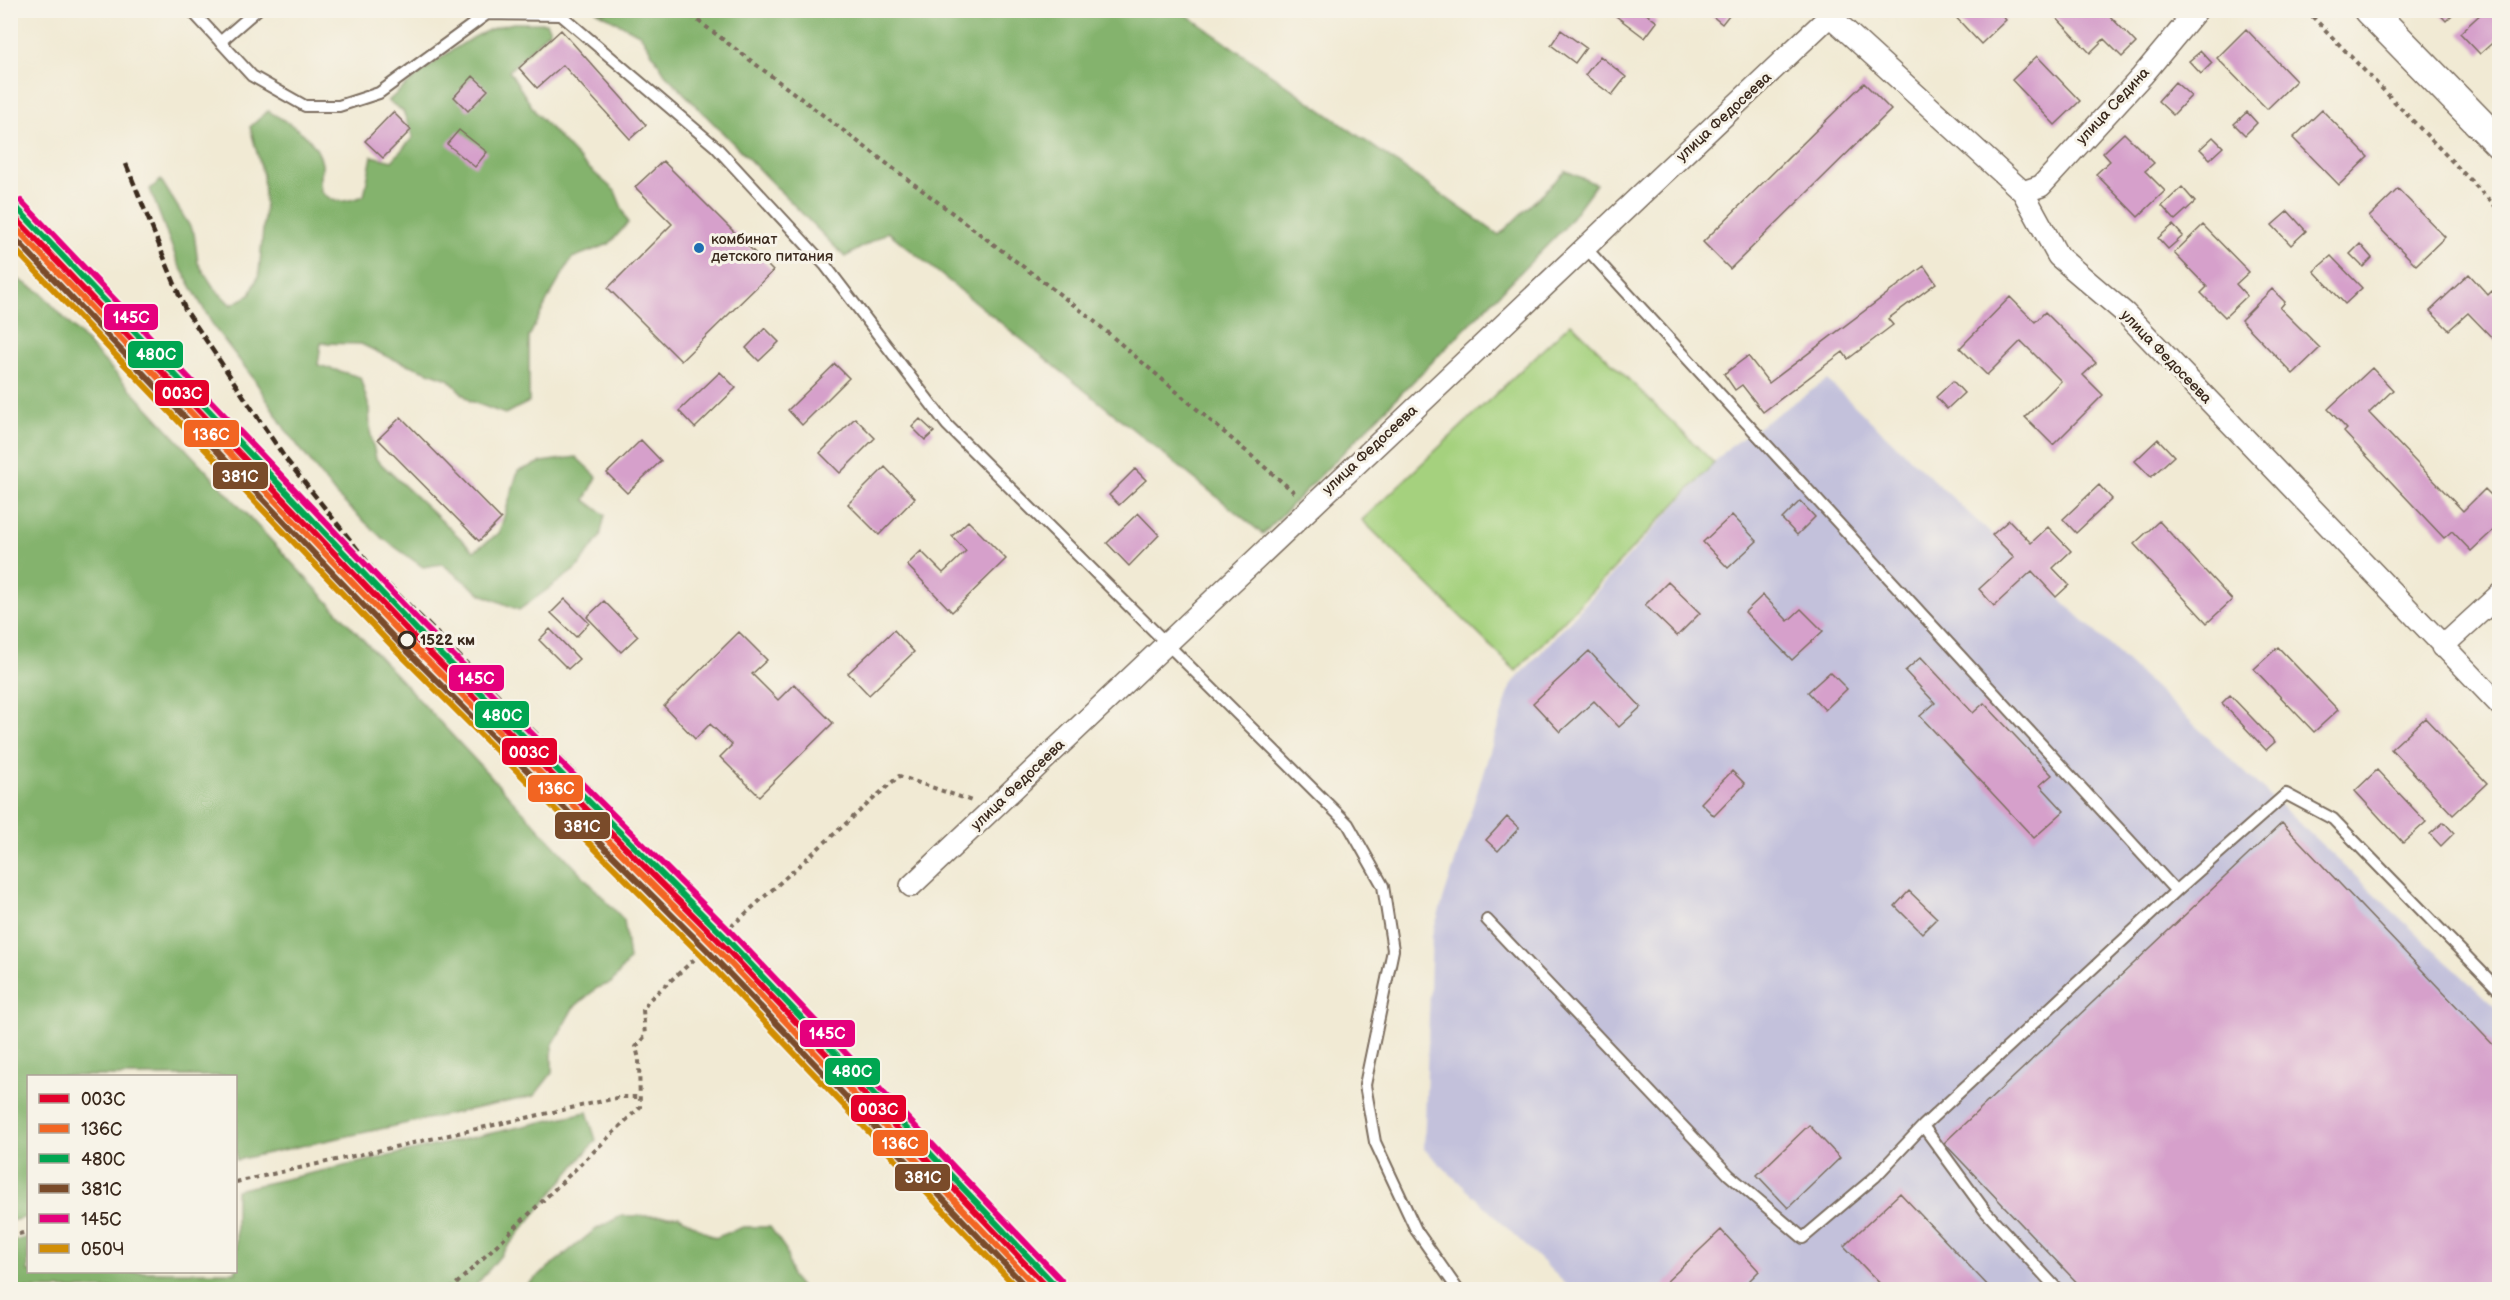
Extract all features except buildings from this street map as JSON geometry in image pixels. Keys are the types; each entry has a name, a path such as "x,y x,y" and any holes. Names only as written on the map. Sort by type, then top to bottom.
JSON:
{"main road":[{"path":"2369,10 2499,144"}],"street":[{"name":"улица Седина","path":"2023,192 2040,186 2142,76 2197,10"},
{"name":"улица Федосеева","path":"911,886 1585,247 1828,12 2023,192 2058,256 2126,314 2499,705"},
{"path":"2442,646 2499,594"}],"lane":[{"path":"191,10 252,76 305,106 339,106 379,93 482,12 561,15 716,147 825,265 947,425 1348,824 1383,886 1392,950 1365,1085 1375,1142 1416,1230 1458,1290"},
{"path":"220,42 257,10"},
{"path":"1585,247 2176,891"},
{"path":"1487,920 1729,1175 1803,1238 1875,1177 1923,1126 2176,891 2286,794 2333,819 2499,991"},
{"path":"1923,1126 1986,1212 2058,1290"}],"path":[{"path":"561,15 643,10"},
{"path":"684,10 1088,315 1310,507"},
{"path":"2306,10 2499,211"},
{"path":"450,1290 640,1107 639,1059 636,1047 645,1036 643,1010 649,1000 899,776 993,808"},
{"path":"237,1182 621,1097 640,1097"},
{"path":"10,1236 27,1232"}],"shaded area":[{"path":"1827,380 2499,1011 2499,1289 1571,1289 1424,1149 1432,935 1511,685 1729,447"}],"green space":[{"path":"596,11 1181,11 1499,235 1566,171 1596,184 1564,228 1263,534 888,232 845,257 665,74 641,35"},
{"path":"513,23 546,23 550,30 509,71 536,113 583,163 615,191 628,223 609,244 572,258 548,299 529,337 529,402 505,414 470,401 448,379 390,358 361,344 321,343 318,365 360,377 369,407 370,431 376,459 474,551 499,533 518,471 542,462 576,457 597,477 585,500 605,515 600,537 577,568 519,610 481,594 442,564 423,567 381,537 336,495 285,429 254,379 214,327 178,263 150,189 161,180 194,233 198,263 214,288 231,305 250,295 259,274 265,207 263,175 250,127 268,111 285,121 301,132 319,154 322,166 321,192 336,201 352,200 364,196 372,156 392,161 413,137 403,111 388,101 448,53 474,37"},
{"path":"11,275 40,292 624,920 629,960 611,983 597,988 573,1008 552,1046 552,1073 534,1096 237,1160 237,1075 27,1075 27,1217 11,1221"},
{"path":"1571,323 1714,463 1516,671 1362,520"},
{"path":"587,1112 596,1140 473,1289 11,1289 11,1242 27,1237 27,1273 237,1273 237,1190"},
{"path":"621,1216 679,1216 715,1238 743,1227 770,1227 786,1250 791,1276 802,1289 522,1289 595,1230"}],"railway":[{"path":"126,164 185,309 285,458 374,570 730,929 921,1132 1054,1290"}],"transit line":[{"name":"145С","path":"21,201 424,626 729,930 1061,1280"},
{"name":"480С","path":"15,206 418,631 723,935 1055,1285"},
{"name":"003С","path":"10,212 413,636 718,940 1050,1290"},
{"name":"136С","path":"10,222 408,641 713,945 1039,1290"},
{"name":"381С","path":"10,233 402,646 707,950 1029,1290"},
{"name":"050Ч","path":"10,244 397,651 702,956 1019,1290"}],"place":[{"name":"комбинат детского питания","path":"699,248"},
{"name":"1522 км","path":"407,640"}]}
